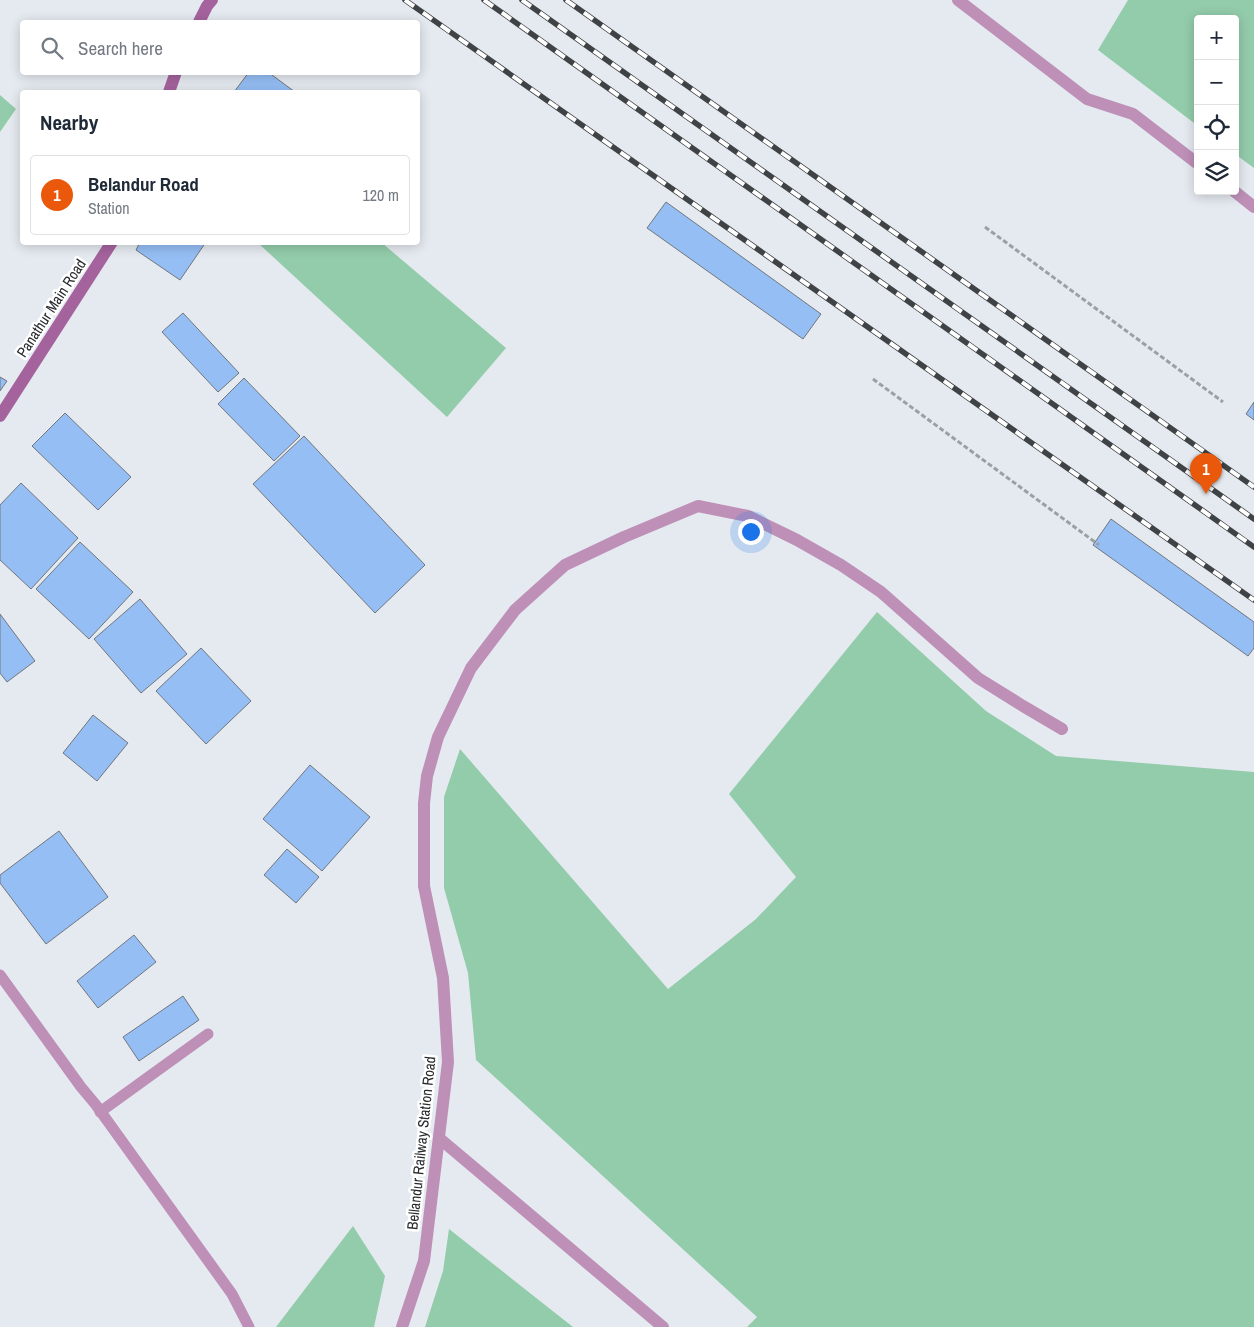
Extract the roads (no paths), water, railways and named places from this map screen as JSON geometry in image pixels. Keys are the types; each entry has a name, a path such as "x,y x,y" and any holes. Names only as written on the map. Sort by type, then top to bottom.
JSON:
{"street":[{"path":"958,0 1087,100 1133,114 1194,161"},
{"path":"200,20 206,2"},
{"path":"170,90 175,75"},
{"path":"1239,195 1254,207"},
{"name":"Panathur Main Road","path":"0,416 110,245"},
{"name":"Bellandur Railway Station Road","path":"402,1327 424,1262 448,1062 443,978 424,886 424,803 427,776 438,737 471,668 515,610 565,565 624,537 698,506 748,516 797,540 841,565 881,592 978,678 1062,729"},
{"path":"438,1138 663,1327"}],"lane":[{"path":"0,975 232,1294 249,1327"},
{"path":"98,1108 208,1034"}],"railway":[{"path":"405,0 1254,600"},
{"path":"484,0 1254,547"},
{"path":"522,0 1254,519"},
{"path":"566,0 1254,487"}],"place":[{"name":"Belandur Road","path":"1206,494"}]}
